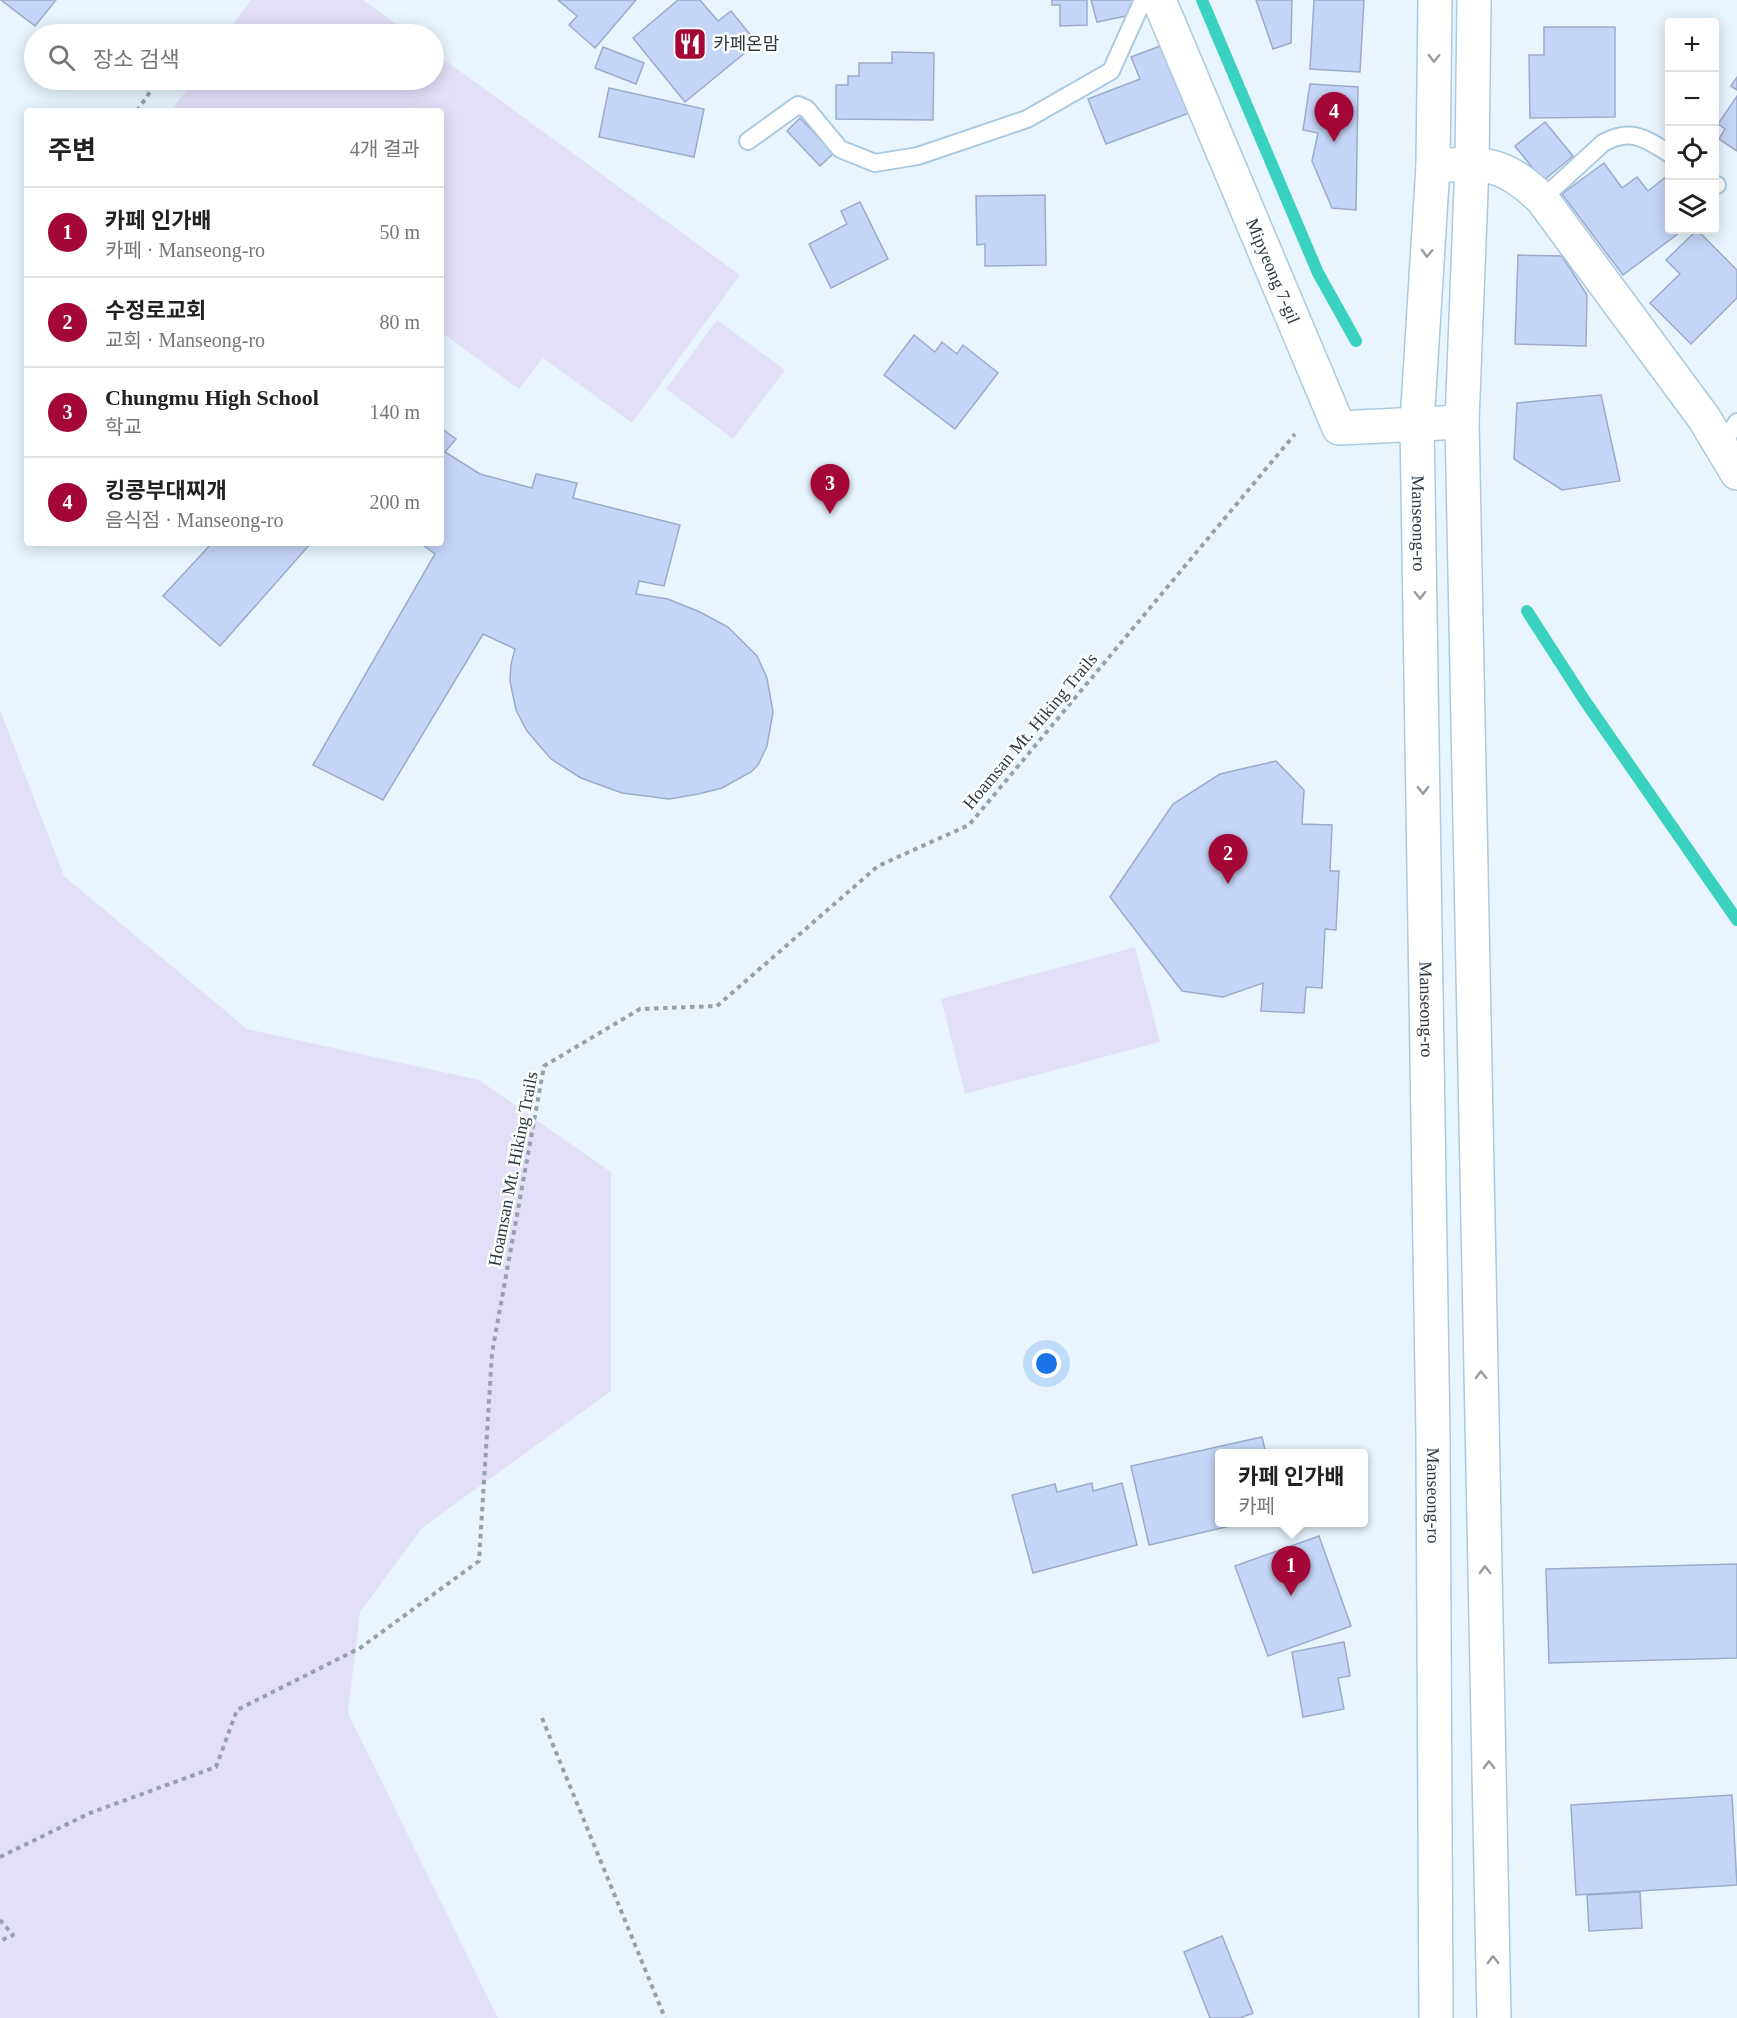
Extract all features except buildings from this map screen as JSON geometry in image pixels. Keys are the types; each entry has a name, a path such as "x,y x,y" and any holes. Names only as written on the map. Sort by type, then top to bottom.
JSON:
{"street":[{"name":"Mipyeong 7-gil","path":"1159,0 1339,428 1462,422"},
{"name":"Manseong-ro","path":"1435,0 1433,166 1417,423 1433,1437 1436,2018"},
{"path":"1474,0 1472,164 1462,422 1494,2018"},
{"path":"1433,166 1472,164 1501,169 1527,185 1542,199 1704,418 1732,447"}],"lane":[{"path":"748,141 798,105 807,109 840,149 875,163 918,156 1027,119 1111,70 1143,0"},
{"path":"1542,199 1604,143 1614,137 1624,134 1635,136 1665,151"}],"path":[{"path":"139,108 151,90"},
{"name":"Hoamsan Mt. Hiking Trails","path":"0,1857 90,1813 216,1767 237,1710 360,1648 479,1561 492,1353 544,1066 640,1009 717,1006 878,866 969,825 1296,434"},
{"path":"542,1718 665,2018"},
{"path":"0,1920 13,1935 0,1941"}],"shaded area":[{"path":"251,0 363,0 396,24 233,24"},
{"path":"444,59 740,275 632,423 543,358 519,389 444,334 444,108 173,108 187,90 444,90"},
{"path":"717,320 785,370 733,439 666,389"},
{"path":"0,710 64,876 247,1029 479,1080 611,1172 611,1391 422,1528 360,1612 348,1713 498,2018 0,2018"},
{"path":"1135,947 1160,1042 965,1094 941,999"}],"waterway":[{"path":"1202,0 1318,273 1356,341"},
{"path":"1527,611 1585,701 1737,920"}],"place":[{"name":"카페온맘","path":"690,44"},
{"name":"킹콩부대찌개","path":"1334,142"},
{"name":"Chungmu High School","path":"830,514"},
{"name":"수정로교회","path":"1228,884"},
{"name":"카페 인가배","path":"1291,1596"}]}
